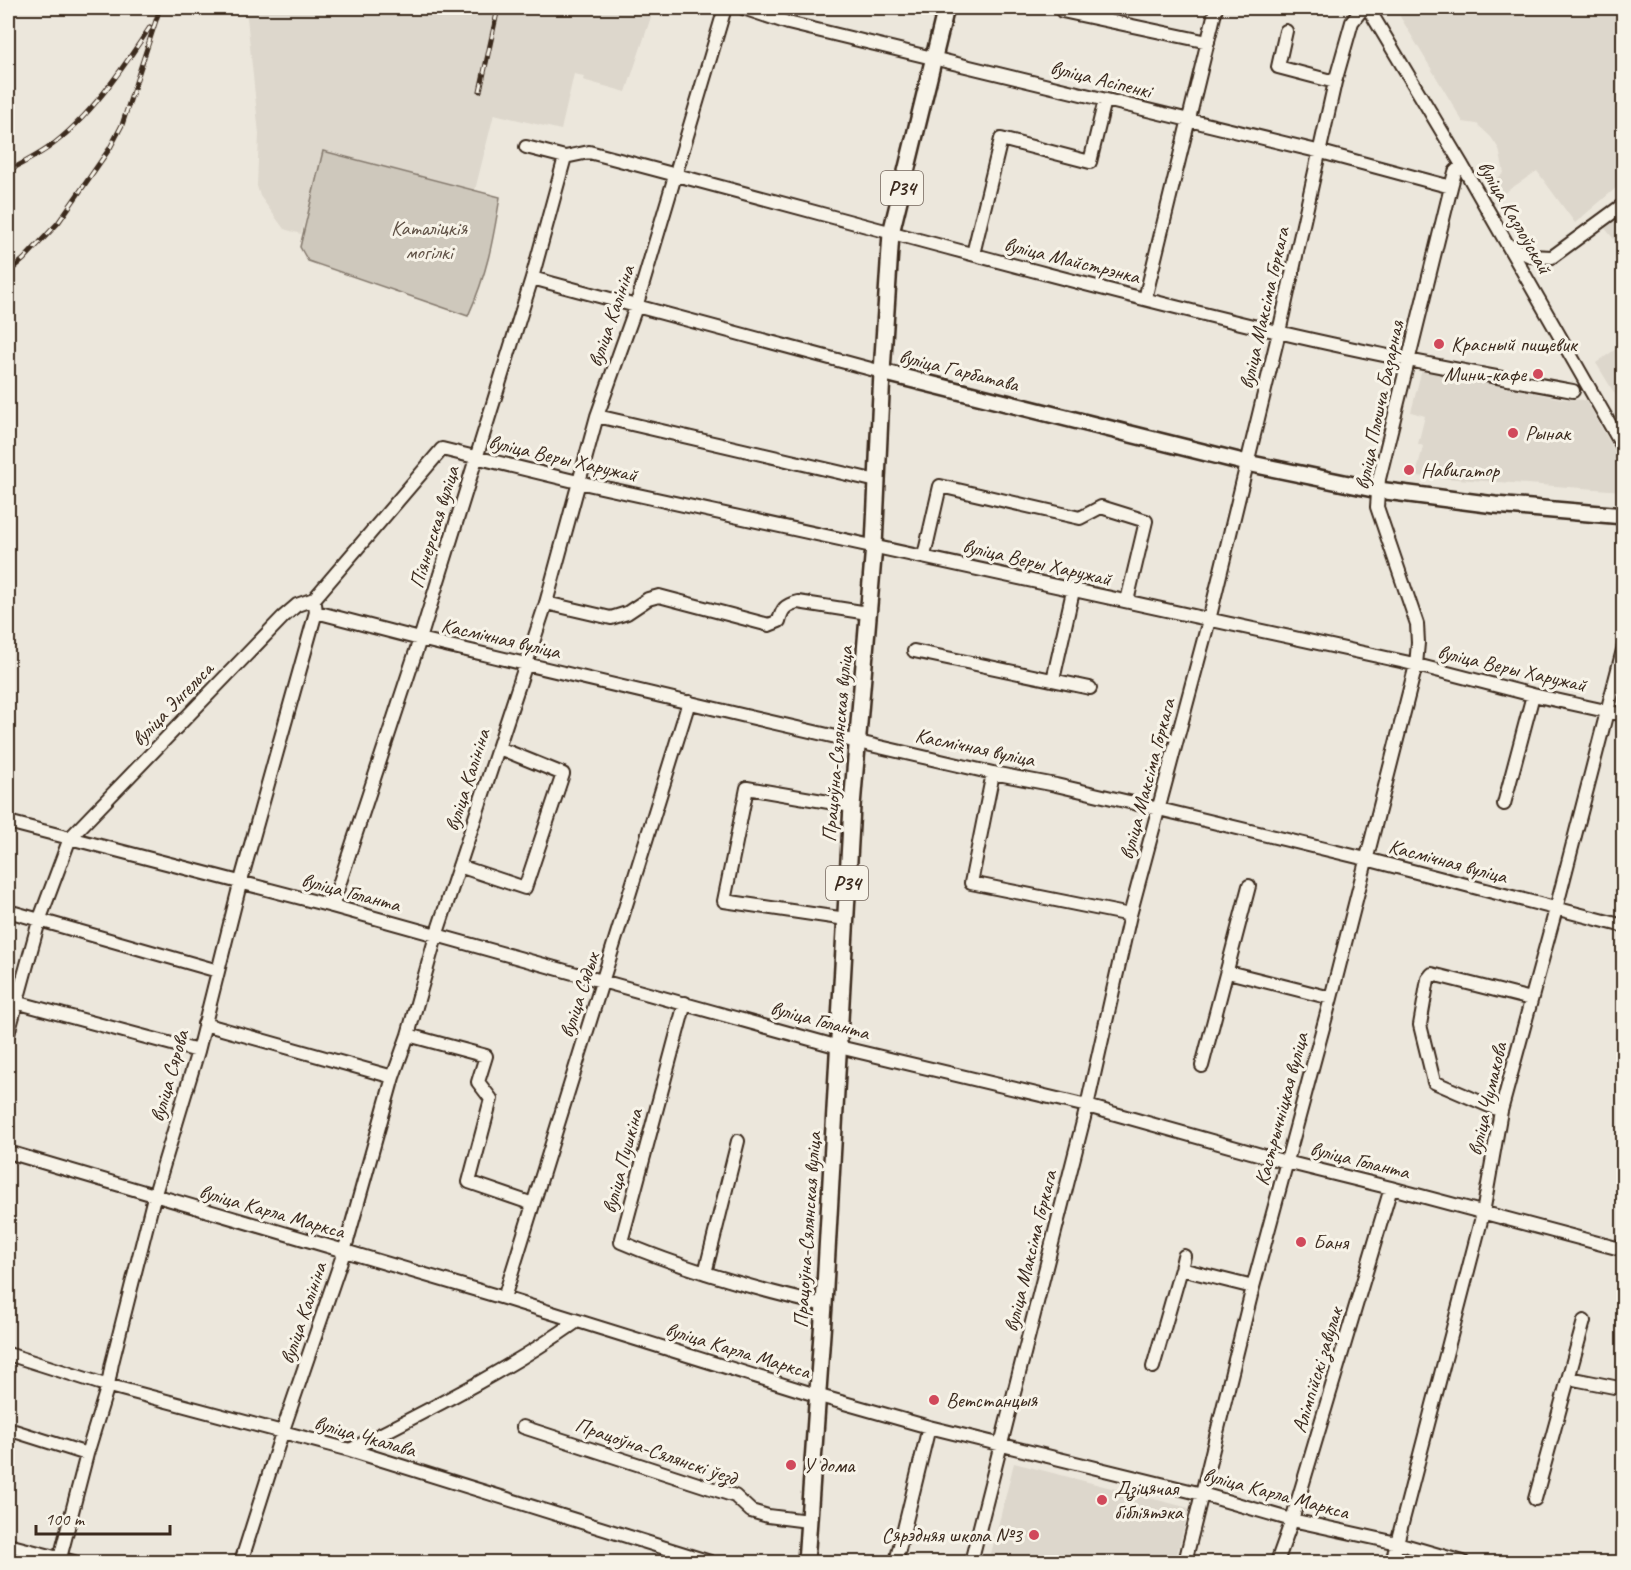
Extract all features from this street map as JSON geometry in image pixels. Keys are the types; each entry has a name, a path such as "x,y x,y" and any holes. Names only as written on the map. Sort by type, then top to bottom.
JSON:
{"main road":[{"name":"Працоўна-Сялянская вуліца","path":"806,1563 824,1305 852,806 874,546 891,232 946,8"},
{"name":"вуліца Гарбатава","path":"882,372 1247,463 1378,490 1495,505 1623,516"}],"street":[{"name":"вуліца Калініна","path":"241,1563 282,1433 344,1252 393,1077 408,1035 436,936 546,603 597,416 636,307 725,8"},
{"name":"вуліца Асіпенкі","path":"742,8 788,22 1451,187"},
{"path":"1145,299 1216,8"},
{"name":"вуліца Максіма Горкага","path":"971,1563 1087,1106 1130,915 1209,621 1321,153 1335,82 1352,22 1363,8"},
{"name":"вуліца Казлоўскай","path":"1368,8 1462,165 1623,449"},
{"path":"1062,10 1208,42"},
{"path":"1286,31 1278,67 1335,82"},
{"path":"973,254 1001,139 1090,162 1106,100"},
{"path":"526,147 565,157"},
{"name":"вуліца Майстрэнка","path":"565,157 589,152 1145,299 1279,332 1573,392"},
{"name":"Піянерская вуліца","path":"332,906 420,639 532,278 565,157"},
{"path":"1451,187 1455,172 1462,165"},
{"name":"вуліца Плошча Базарная","path":"1416,665 1417,624 1377,507 1378,490 1451,187"},
{"path":"1507,244 1530,256 1552,257 1623,204"},
{"name":"вуліца Гарбатава","path":"532,278 882,372"},
{"path":"597,416 877,481"},
{"name":"вуліца Веры Харужай","path":"442,449 578,482 1416,665 1623,715"},
{"name":"вуліца Энгельса","path":"8,1034 12,1001 70,838 284,616 297,605 315,606 442,449"},
{"path":"924,556 940,486 1080,518 1101,507 1146,521 1127,601"},
{"path":"1053,680 1073,591"},
{"path":"546,603 611,618 627,613 648,599 659,596 769,626 779,621 782,610 787,604 798,602 868,613"},
{"name":"Касмічная вуліца","path":"315,606 420,639 993,773 1159,809 1366,859 1623,926"},
{"name":"вуліца Сярова","path":"59,1561 108,1385 154,1197 198,1051 240,884 315,606"},
{"name":"вуліца Чумакова","path":"1392,1563 1483,1213 1501,1111 1608,711 1623,646"},
{"path":"914,651 1090,688"},
{"name":"Кастрычніцкая вуліца","path":"1185,1563 1253,1287 1331,998 1416,665"},
{"path":"1504,804 1533,695"},
{"name":"вуліца Сядых","path":"504,1298 689,702"},
{"path":"459,866 525,888 563,774 499,748"},
{"path":"993,773 970,883 1130,915"},
{"path":"846,919 724,901 747,788 852,806"},
{"name":"вуліца Голанта","path":"8,822 332,906 839,1047 1087,1106 1286,1162 1623,1250"},
{"path":"1202,1066 1249,886"},
{"path":"8,911 218,971"},
{"path":"1228,972 1331,998"},
{"path":"1501,1111 1434,1082 1420,1026 1428,979 1432,974 1531,999"},
{"path":"12,1001 198,1051"},
{"name":"вуліца Пушкіна","path":"685,1003 621,1242 669,1262 776,1294 824,1305"},
{"path":"204,1024 393,1077"},
{"path":"408,1035 486,1056 478,1082 491,1099 469,1182 533,1204"},
{"path":"705,1273 738,1141"},
{"name":"вуліца Карла Маркса","path":"8,1152 154,1197 504,1298 816,1395 929,1427 1202,1494 1292,1520 1397,1543 1463,1563"},
{"name":"Алімпійскі завулак","path":"1277,1563 1392,1188"},
{"path":"1153,1367 1183,1263 1253,1287"},
{"path":"1535,1499 1584,1321"},
{"path":"350,1450 466,1391 576,1322"},
{"name":"вуліца Чкалава","path":"8,1354 108,1385 350,1450 710,1563"},
{"path":"1569,1378 1623,1389"},
{"name":"Працоўна-Сялянскі ўезд","path":"523,1426 735,1496 751,1511 768,1516 808,1521"},
{"path":"896,1563 929,1427"},
{"path":"8,1429 87,1454"},
{"path":"8,1545 59,1561 74,1563"}],"shaded area":[{"path":"246,8 654,8 626,92 583,80 584,76 574,74 561,130 494,114 475,190 323,151 319,174 301,234 284,229 260,196 257,186 259,134"},
{"path":"1395,8 1623,8 1623,182 1575,223 1537,171 1504,193 1496,179 1504,173 1499,149 1491,137 1477,124 1463,122"},
{"path":"1622,212 1623,243 1620,240 1617,243 1604,227"},
{"path":"1623,344 1623,407 1596,363"},
{"name":"Рынак","path":"1422,369 1563,399 1586,400 1623,466 1623,491 1416,476 1423,446 1418,444 1425,416 1411,412"},
{"path":"1014,1463 1189,1508 1175,1562 989,1562"}],"green space":[{"name":"Каталіцкія могілкі","path":"323,151 500,197 488,257 468,316 308,261 300,247"}],"railway":[{"path":"8,273 58,223 110,148 122,125 160,8"},
{"path":"480,91 498,8"},
{"path":"8,171 48,148 77,123 117,76 150,27"}],"place":[{"name":"Красный пищевик","path":"1439,344"},
{"name":"Мини-кафе","path":"1538,374"},
{"name":"Рынак","path":"1513,433"},
{"name":"Навигатор","path":"1409,470"},
{"name":"Баня","path":"1301,1242"},
{"name":"Ветстанцыя","path":"934,1400"},
{"name":"У дома","path":"791,1465"},
{"name":"Дзіцячая бібліятэка","path":"1102,1500"},
{"name":"Сярэдняя школа №3","path":"1034,1535"}]}
